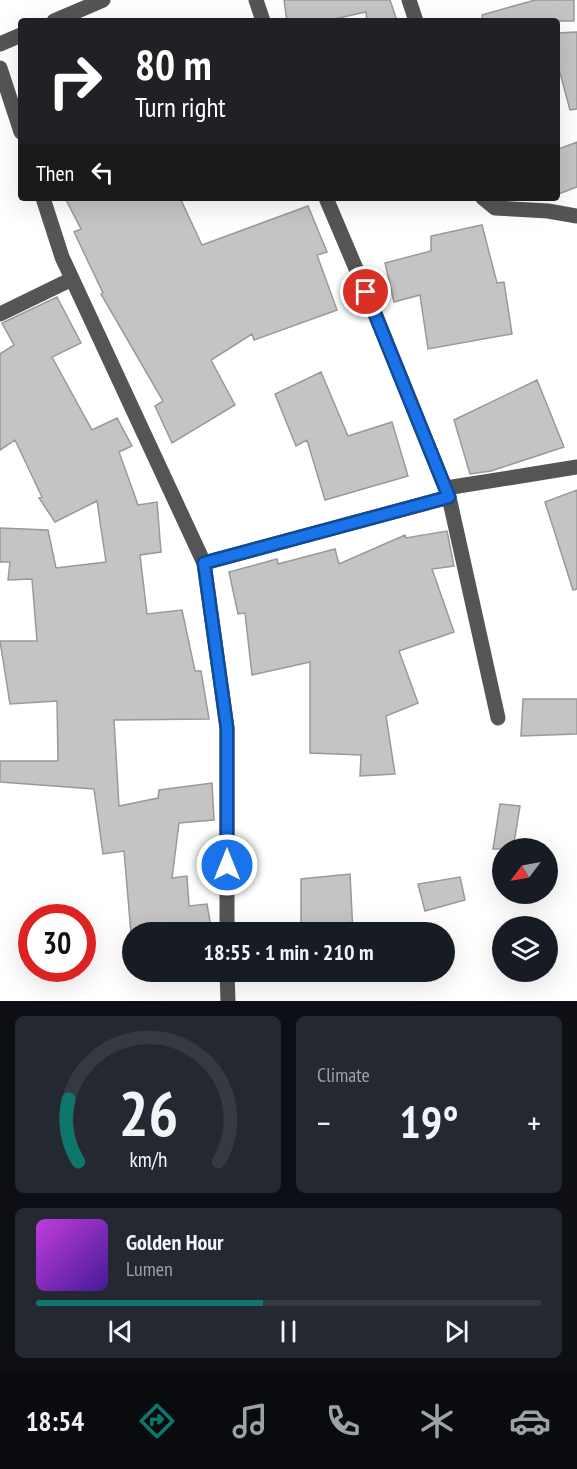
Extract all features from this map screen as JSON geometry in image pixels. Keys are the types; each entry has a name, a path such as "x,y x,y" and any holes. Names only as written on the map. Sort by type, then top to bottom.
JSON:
{"street":[{"path":"61,18 103,0"},
{"path":"256,0 262,18"},
{"path":"409,0 415,18"},
{"path":"0,44 18,36"},
{"path":"0,68 18,123"},
{"path":"44,201 62,257 204,563 227,728 227,922"},
{"path":"327,201 447,492 498,718"},
{"path":"487,201 495,208 548,211 577,216"},
{"path":"0,314 72,279"},
{"path":"204,563 447,492 577,467"},
{"path":"227,982 228,1001"}],"building":[{"path":"284,0 390,0 396,18 367,18 366,12 339,18 287,18"},
{"path":"535,0 574,0 574,21 560,21 560,18 482,18 482,15"},
{"path":"577,32 577,109 570,110 560,73 560,33"},
{"path":"577,142 577,187 560,193 560,148"},
{"path":"67,201 181,201 202,245 308,206 327,252 317,255 337,310 254,340 252,334 211,360 235,405 172,443 155,406 163,401 101,294 103,293 74,232 81,229"},
{"path":"482,225 497,283 504,282 512,334 428,349 420,295 394,302 385,263 431,251 431,236"},
{"path":"57,297 81,343 52,357 92,430 117,418 132,446 119,452 138,505 157,502 161,552 140,555 147,614 182,610 195,671 201,671 209,719 114,720 119,806 158,798 159,790 212,783 214,820 179,823 172,878 187,876 189,906 207,904 210,922 130,922 124,851 103,854 94,789 0,782 0,761 58,761 57,701 10,704 0,641 37,641 32,579 8,580 10,562 0,562 0,528 48,530 56,568 106,562 97,501 55,522 39,498 42,497 15,440 0,450 0,354 14,345 2,323"},
{"path":"321,372 348,436 392,422 408,476 325,500 307,440 296,446 275,394"},
{"path":"537,380 564,447 491,471 470,474 454,420"},
{"path":"577,490 577,589 573,590 545,502"},
{"path":"447,531 454,566 432,569 454,632 399,651 418,703 386,716 395,774 360,776 361,755 310,753 310,662 252,675 245,613 238,614 229,572 277,559 278,564 335,549 339,564 405,535 406,538"},
{"path":"523,699 577,699 577,734 521,736"},
{"path":"500,804 520,806 515,838 495,838"},
{"path":"350,874 352,922 301,922 301,879"},
{"path":"460,877 465,900 425,911 418,884"}],"route":[{"path":"227,865 227,728 204,563 449,497 366,292"}]}
